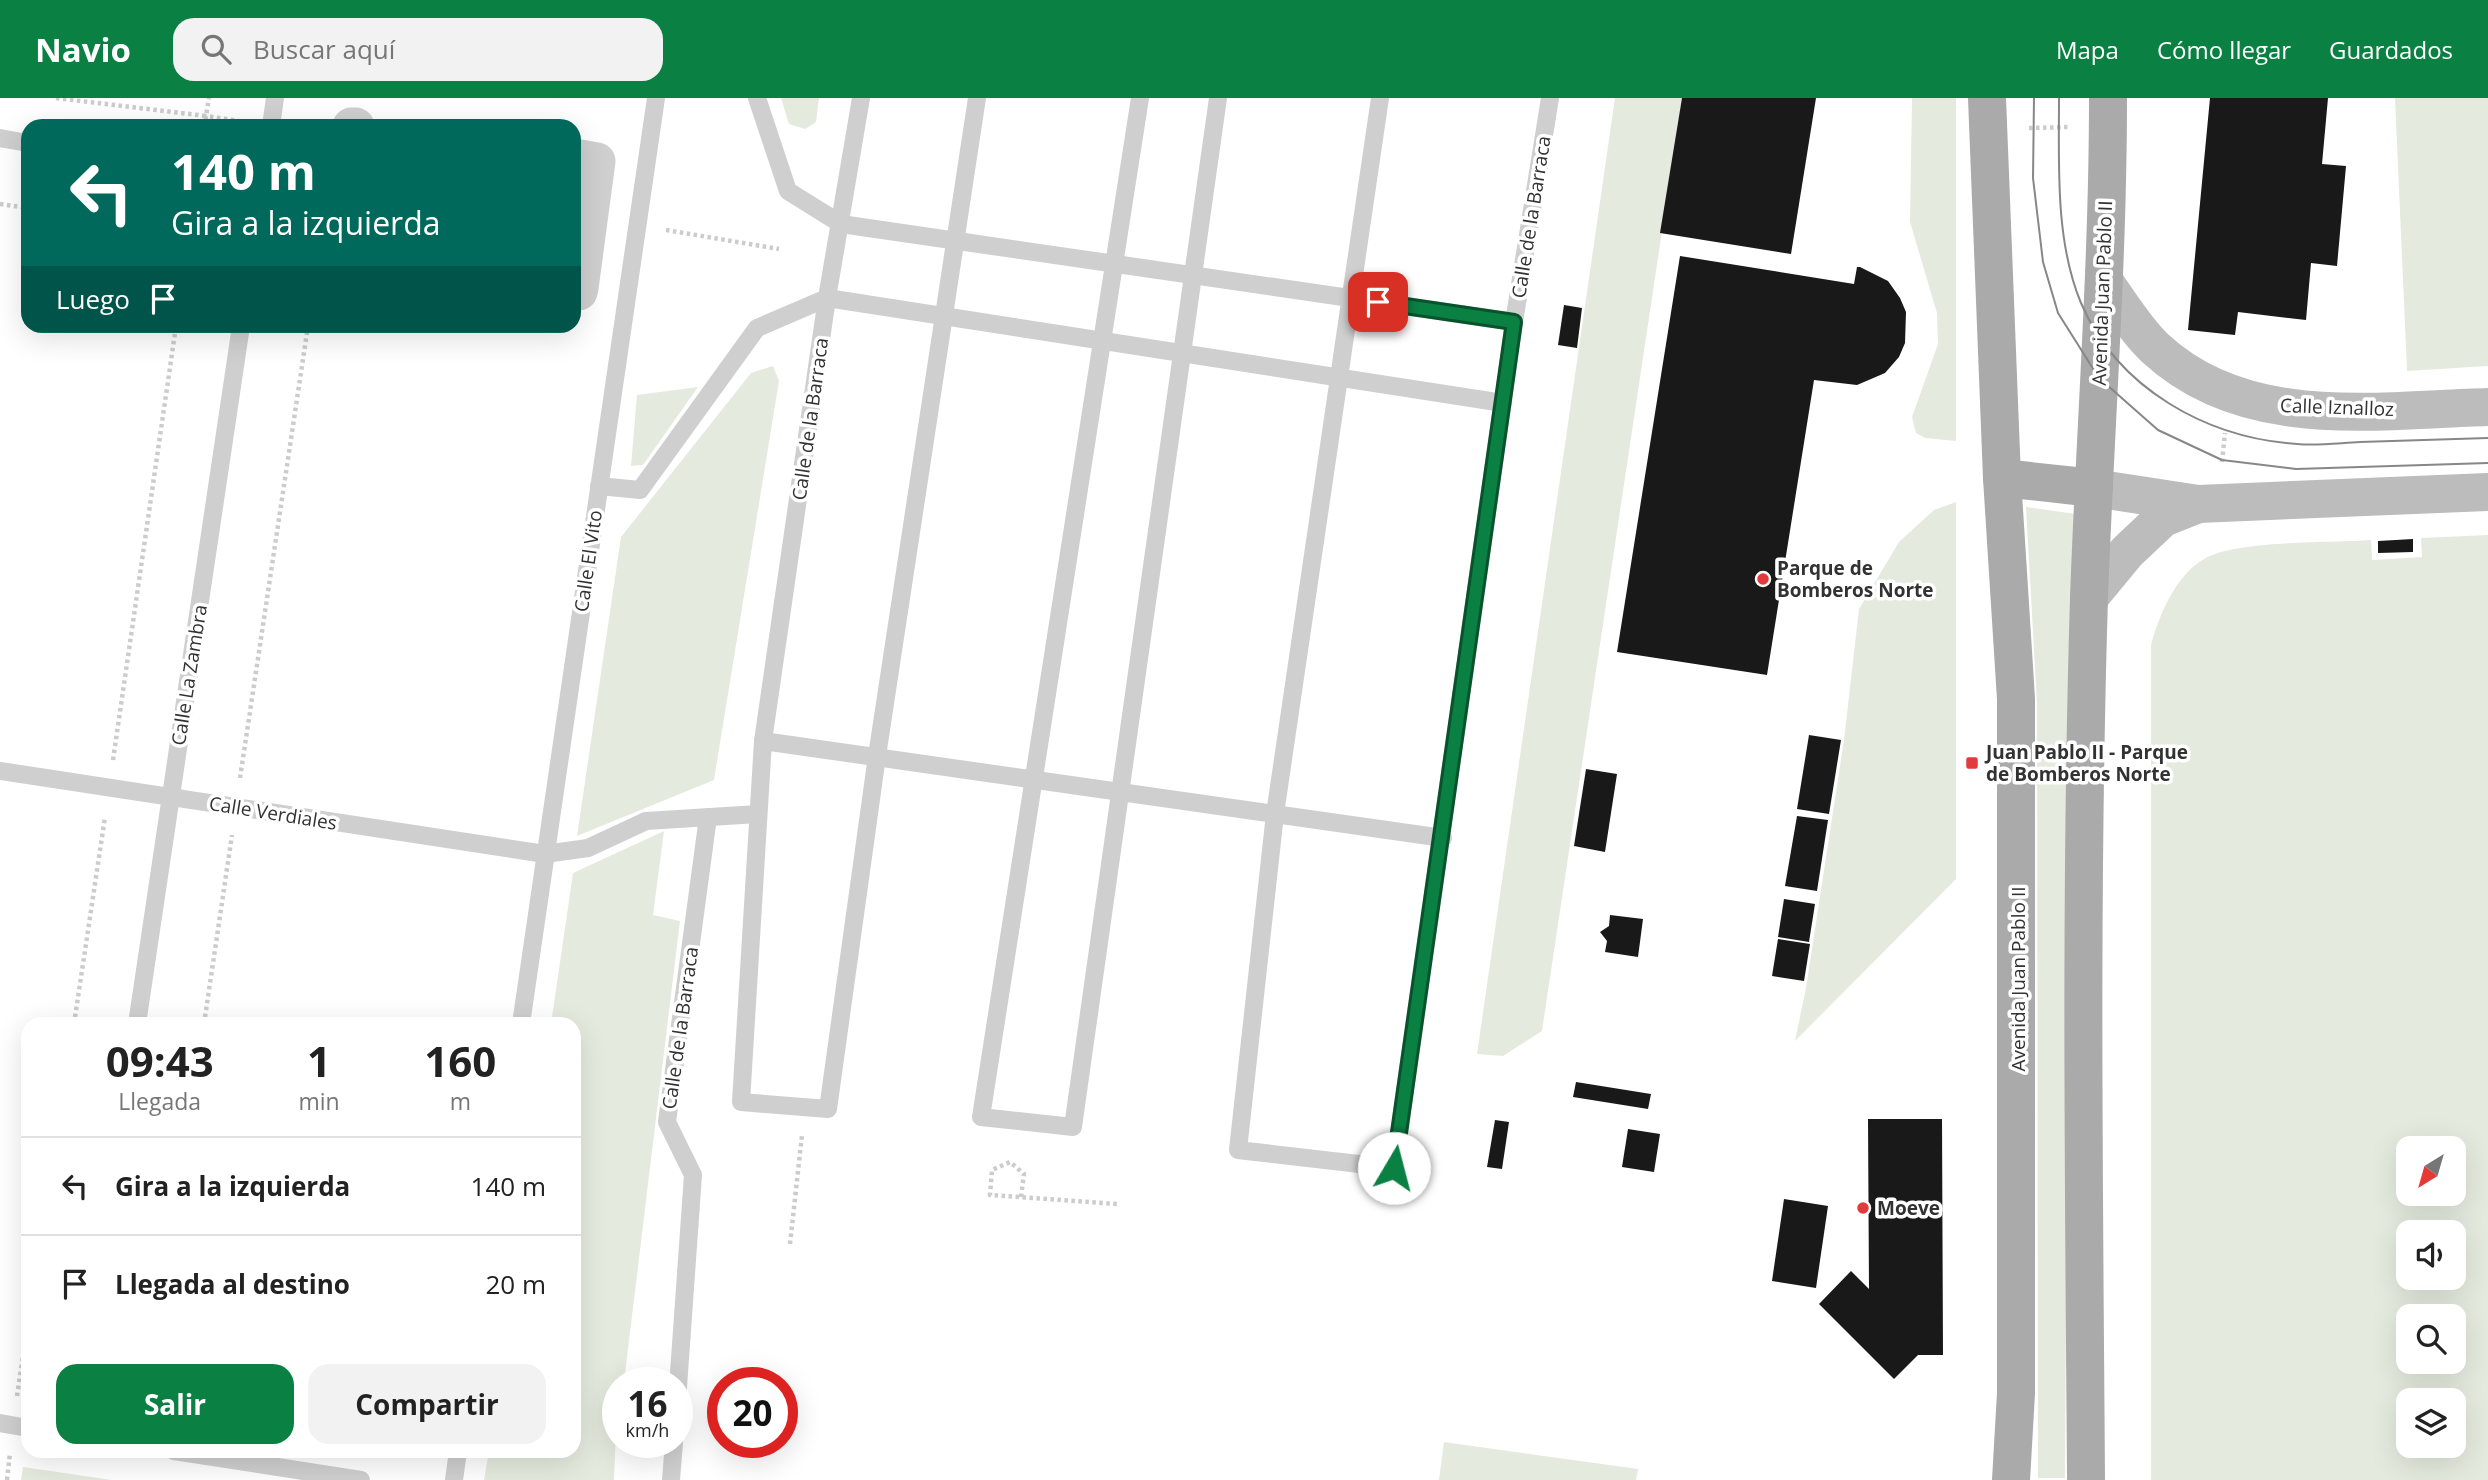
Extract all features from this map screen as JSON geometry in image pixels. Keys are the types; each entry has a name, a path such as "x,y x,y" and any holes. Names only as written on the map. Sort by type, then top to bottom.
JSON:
{"main road":[{"name":"Avenida Juan Pablo II","path":"1987,98 2002,478 2016,699 2016,1393 2011,1480"},
{"name":"Avenida Juan Pablo II","path":"2085,1480 2083,892 2089,598 2106,284 2108,98"},
{"name":"Calle Iznalloz","path":"2106,284 2154,346 2186,372 2229,394 2278,408 2331,411 2488,407"},
{"path":"2002,478 2094,488 2198,505 2488,492"},
{"path":"2089,598 2127,552 2163,518 2198,505"}],"street":[{"path":"581,158 597,161 581,281"}],"lane":[{"path":"272,119 275,98"},
{"name":"Calle El Vito","path":"521,1017 656,98"},
{"path":"757,98 788,191 841,223 1514,322"},
{"name":"Calle de la Barraca","path":"861,98 827,298 762,741 741,1102 828,1109 877,756"},
{"path":"877,756 977,98"},
{"path":"1140,98 981,1117 1073,1127 1217,98"},
{"path":"1275,814 1380,98"},
{"name":"Calle de la Barraca","path":"1275,814 1238,1150 1394,1168 1443,838 1514,322 1550,98"},
{"path":"0,138 21,142"},
{"path":"599,486 640,490 757,328 827,298 1503,403"},
{"name":"Calle La Zambra","path":"137,1017 240,333"},
{"path":"762,741 1034,777 1119,792 1443,838"},
{"name":"Calle Verdiales","path":"0,771 545,854 588,848 646,821 758,814"},
{"name":"Calle de la Barraca","path":"679,1367 693,1175 667,1122 708,817"},
{"path":"219,1458 361,1480"},
{"path":"454,1480 457,1458"},
{"path":"671,1480 673,1458"}],"path":[{"path":"56,98 226,119"},
{"path":"206,119 209,98"},
{"path":"2025,128 2081,127"},
{"path":"0,204 21,207"},
{"path":"637,226 779,249"},
{"path":"75,1017 175,333"},
{"path":"205,1017 307,333"},
{"path":"2221,470 2225,431"},
{"path":"790,1244 800,1153"},
{"path":"1021,1196 1024,1174 1010,1162 992,1170 990,1195 1117,1204"},
{"path":"14,1426 21,1375"}],"shaded area":[{"path":"781,98 819,98 816,122 805,129 789,124"},
{"path":"1615,98 1682,98 1542,1031 1503,1056 1477,1054"},
{"path":"1912,98 1956,98 1956,441 1925,438 1916,433 1912,417 1938,344 1937,313 1910,222"},
{"path":"2395,98 2488,98 2488,366 2407,371"},
{"path":"773,366 779,381 714,780 577,836 621,537 751,373"},
{"path":"698,387 643,465 631,466 637,395"},
{"path":"1956,502 1956,879 1795,1041 1806,988 1844,740 1859,609 1899,542 1934,510"},
{"path":"2026,507 2076,514 2070,686 2065,1478 2038,1478 2037,703"},
{"path":"2488,535 2488,1480 2151,1480 2151,645 2164,609 2177,585 2194,566 2219,553 2260,545 2371,540 2372,560 2422,557 2421,538"},
{"path":"664,831 653,915 680,921 626,1367 602,1367 602,1458 615,1458 614,1480 484,1480 488,1458 581,1458 581,1017 552,1017 573,873"},
{"path":"1444,1442 1638,1469 1636,1480 1439,1480"},
{"path":"23,1467 112,1480 21,1480"}],"building":[{"path":"1682,98 1816,98 1791,254 1660,233"},
{"path":"2210,98 2328,98 2322,164 2346,166 2337,266 2311,263 2306,320 2238,312 2235,335 2188,330"},
{"path":"1680,256 1854,284 1857,267 1860,267 1888,281 1906,312 1905,343 1899,357 1885,373 1857,385 1814,380 1767,675 1617,652"},
{"path":"1564,305 1582,308 1577,348 1558,345"},
{"path":"2413,539 2413,552 2378,553 2378,541"},
{"path":"1809,735 1841,740 1829,814 1797,809"},
{"path":"1586,769 1617,774 1605,852 1574,846"},
{"path":"1797,816 1828,820 1817,891 1785,886"},
{"path":"1784,899 1815,904 1809,942 1778,937"},
{"path":"1610,915 1643,919 1638,957 1605,952 1607,941 1600,932 1609,926"},
{"path":"1778,939 1810,944 1804,981 1772,976"},
{"path":"1576,1082 1651,1094 1648,1109 1573,1097"},
{"path":"1868,1119 1942,1119 1943,1355 1918,1355 1894,1379 1819,1304 1851,1271 1869,1289"},
{"path":"1495,1120 1509,1122 1502,1169 1487,1167"},
{"path":"1628,1129 1660,1134 1654,1172 1622,1167"},
{"path":"1784,1199 1828,1206 1816,1288 1772,1281"}],"tram line":[{"path":"2034,98 2033,178 2043,262 2058,313 2099,378 2158,430 2222,460 2296,469 2488,463"},
{"path":"2059,98 2060,202 2073,279 2081,303 2097,334 2142,384 2169,404 2199,419 2230,432 2263,440 2312,445 2488,438"}],"place":[{"name":"Parque de Bomberos Norte","path":"1763,579"},
{"name":"Juan Pablo II - Parque de Bomberos Norte","path":"1972,763"},
{"name":"Moeve","path":"1863,1208"}],"route":[{"path":"1378,302 1514,322 1443,838 1394,1168"}]}
